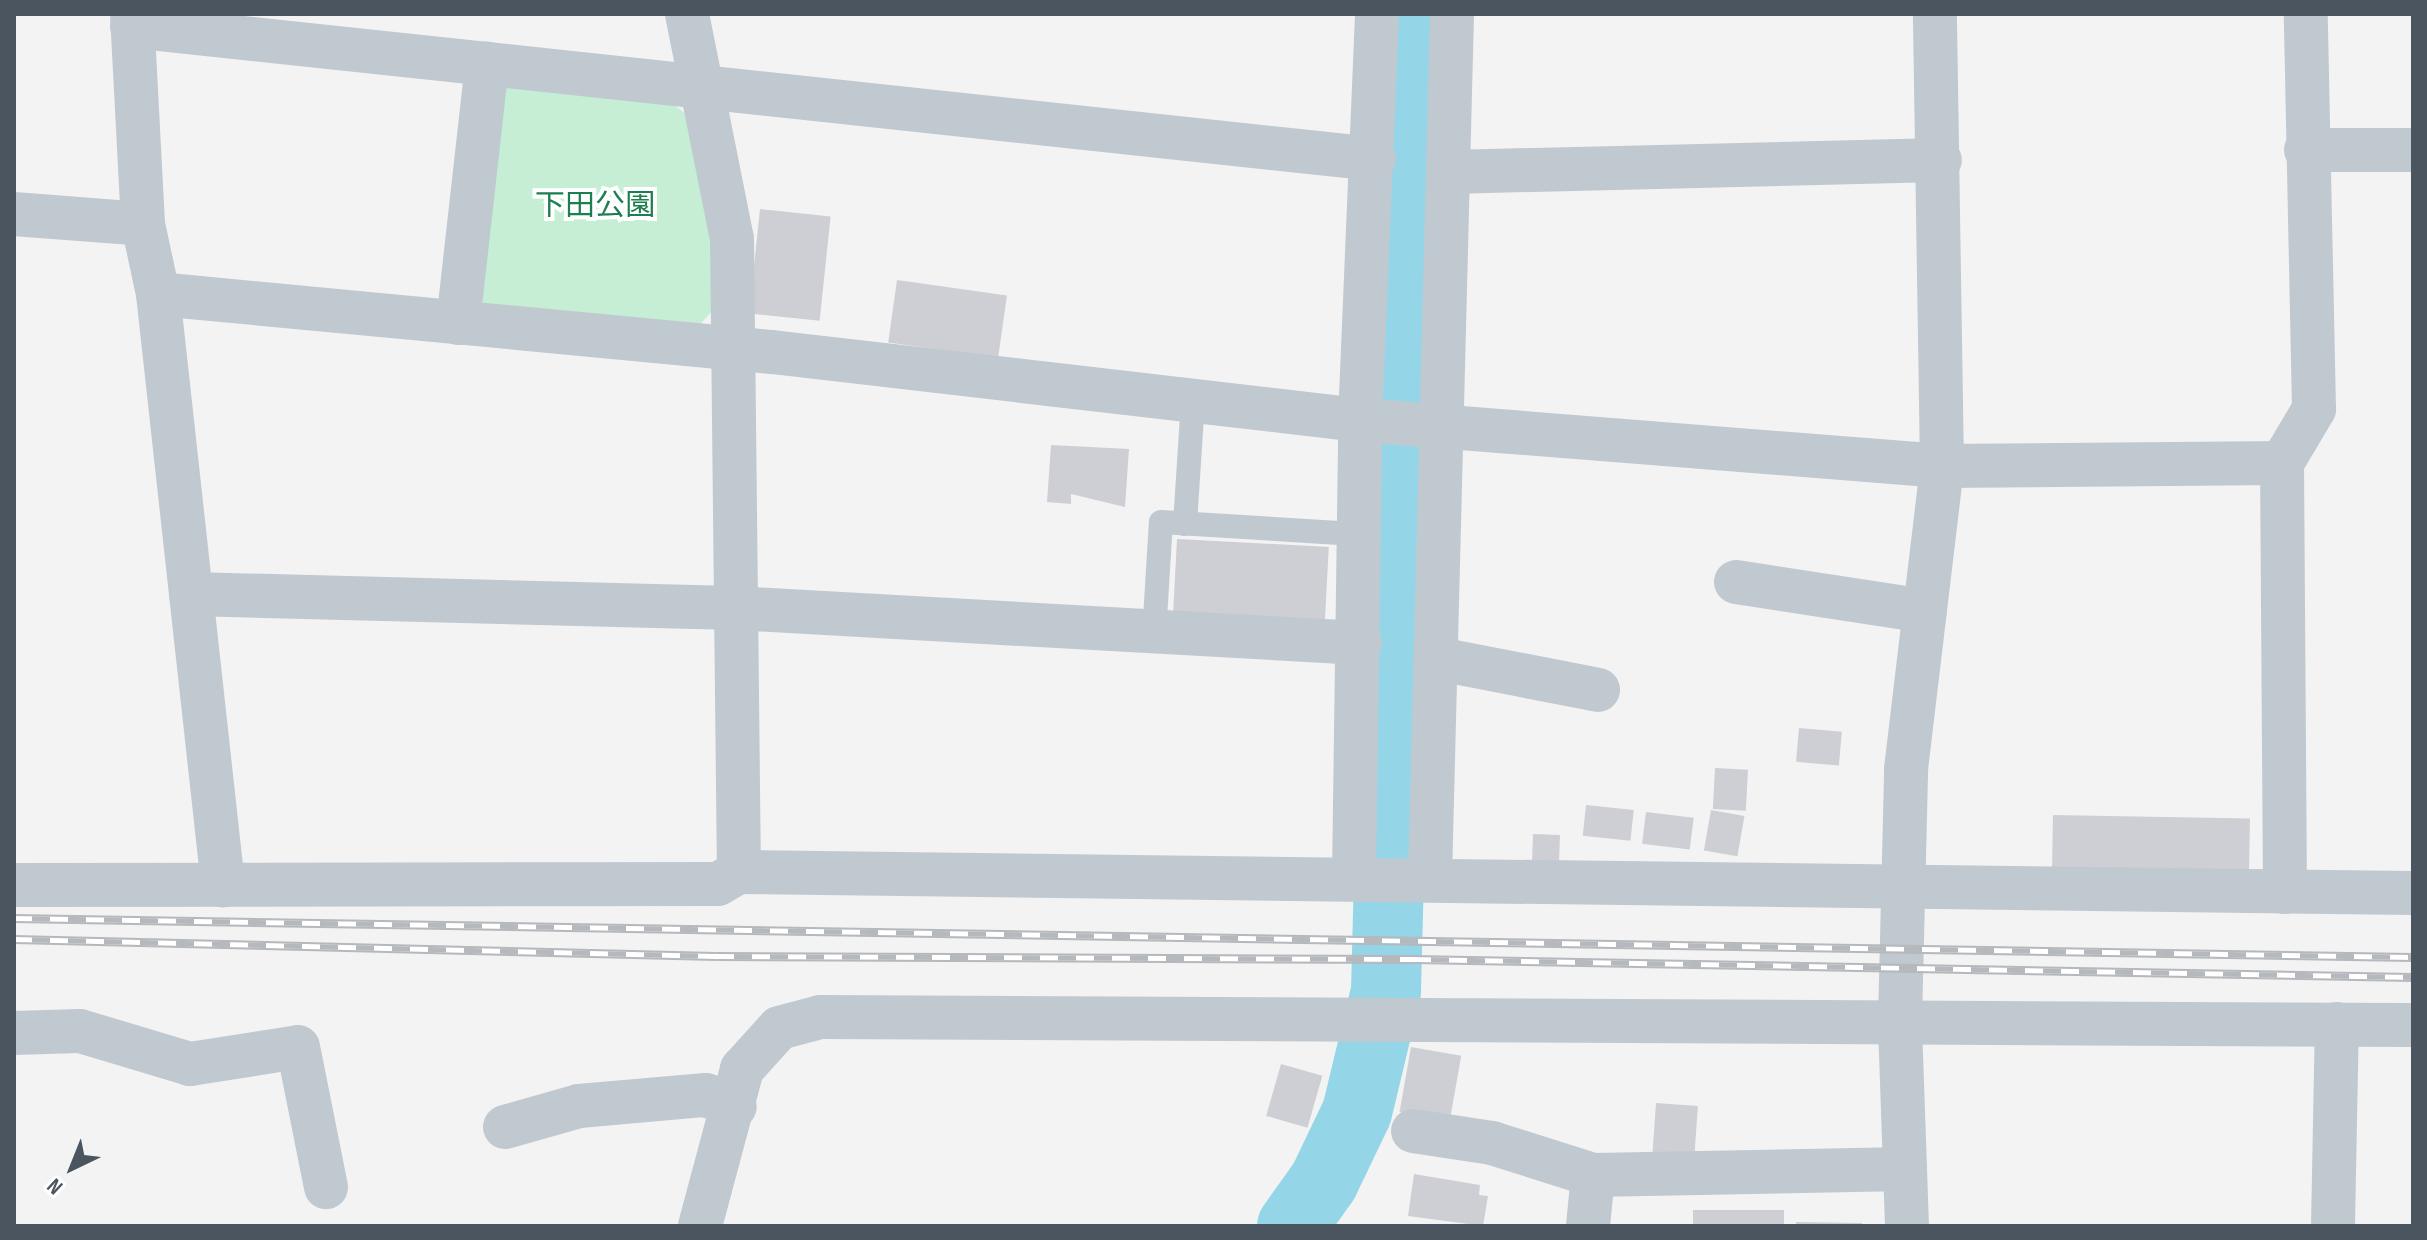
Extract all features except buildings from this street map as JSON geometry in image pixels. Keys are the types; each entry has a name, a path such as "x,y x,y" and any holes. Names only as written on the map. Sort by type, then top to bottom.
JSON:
{"street":[{"path":"687,14 732,239 739,872"},
{"path":"1354,876 1360,643 1360,420 1374,159 1377,14"},
{"path":"1430,878 1439,659 1452,14"},
{"path":"1907,1226 1900,1021 1906,769 1942,466 1940,160 1935,14"},
{"path":"2285,892 2282,463 2314,409 2306,150 2306,14"},
{"path":"223,885 158,294 143,224 132,20 487,64 1374,159"},
{"path":"458,323 487,64"},
{"path":"2306,150 2413,150"},
{"path":"1449,172 1940,160"},
{"path":"14,214 143,224"},
{"path":"158,294 732,348 1360,420 1942,466 2282,463"},
{"path":"1736,582 1925,611"},
{"path":"191,594 734,608 1154,635 1360,643"},
{"path":"1439,659 1598,690"},
{"path":"14,885 718,884 739,872 1354,876 1903,891 2413,893"},
{"path":"700,1226 735,1107 742,1069 779,1028 820,1017 2413,1025"},
{"path":"2333,1226 2337,1024"},
{"path":"14,1033 80,1031 190,1064 298,1047 326,1187"},
{"path":"505,1127 579,1106 690,1097 735,1107"},
{"path":"1413,1131 1492,1143 1593,1175 1905,1169"},
{"path":"1588,1226 1593,1175"}],"lane":[{"path":"1185,524 1193,400"},
{"path":"1154,635 1161,522 1360,534"}],"green space":[{"name":"下田公園","path":"496,83 669,101 690,117 714,235 713,310 695,330 474,302"}],"waterway":[{"path":"1292,1226 1324,1181 1357,1112 1386,991 1411,14"}],"railway":[{"path":"14,918 2413,957"},
{"path":"14,939 716,956 1413,959 2413,977"}]}
